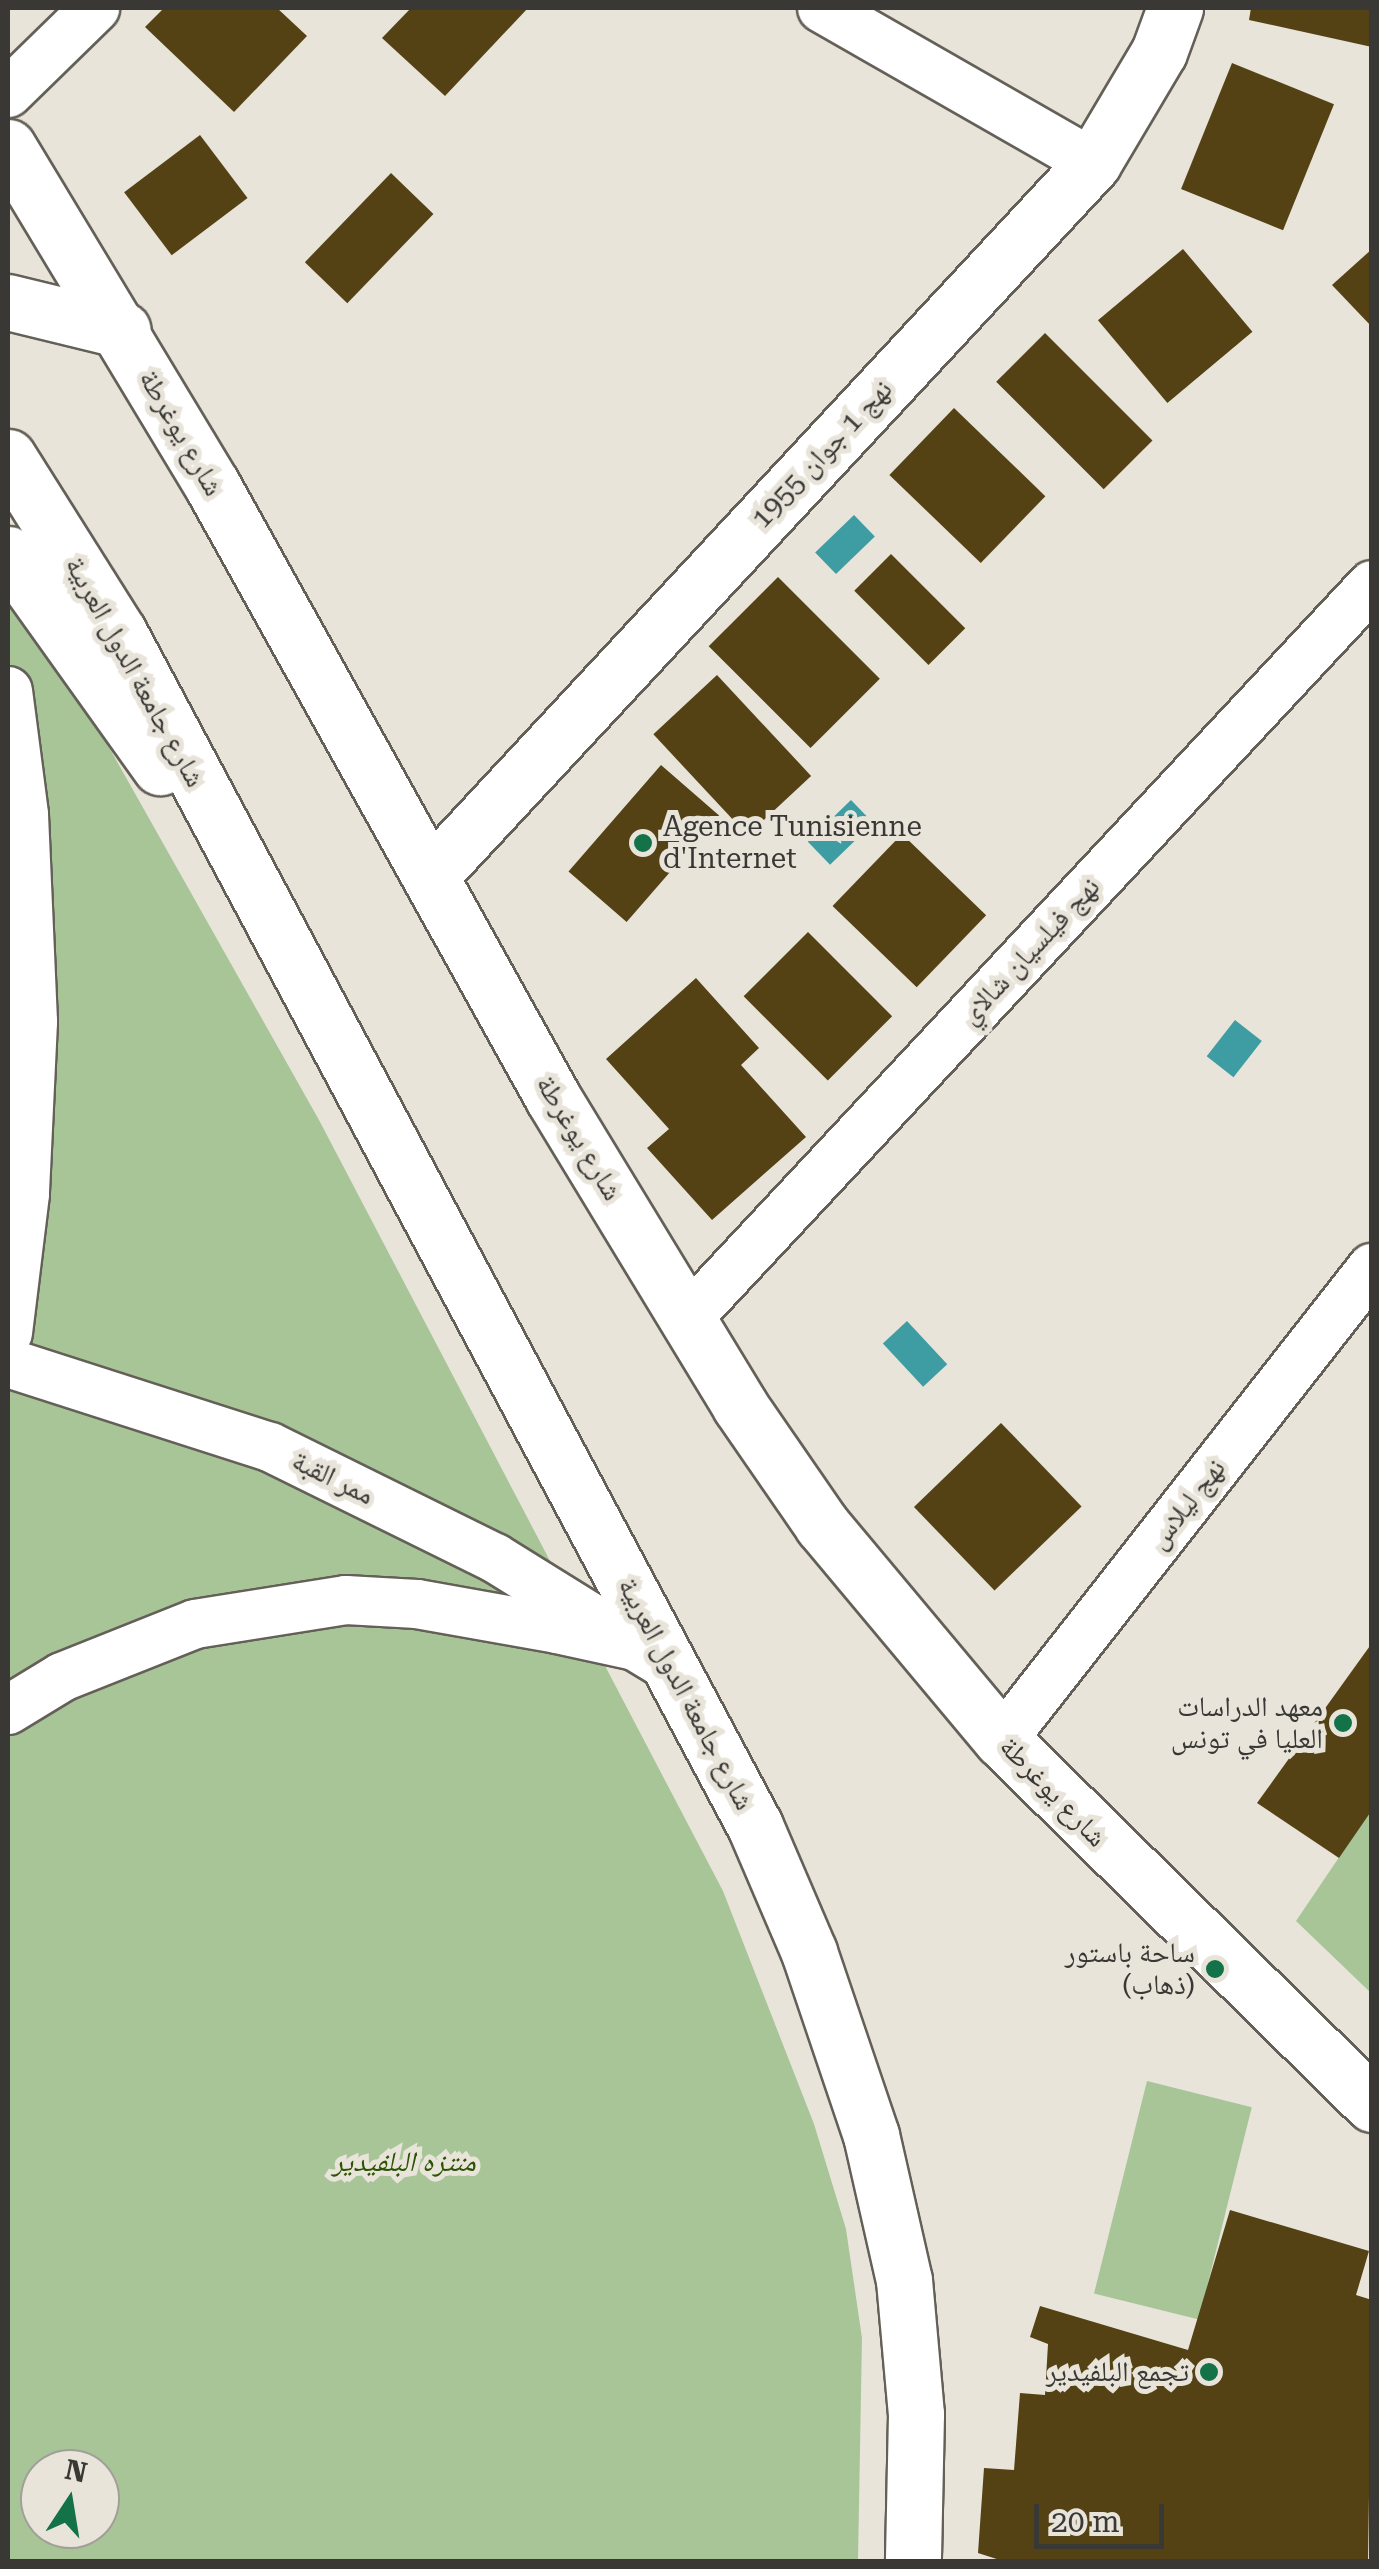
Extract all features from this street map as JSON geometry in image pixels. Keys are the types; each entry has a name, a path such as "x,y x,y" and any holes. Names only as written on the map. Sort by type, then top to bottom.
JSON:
{"street":[{"path":"8,93 95,8"},
{"path":"822,8 1093,163"},
{"name":"نهج 1 جوان 1955","path":"431,875 1093,163 1158,52 1175,8"},
{"name":"شارع يوغرطة","path":"8,147 123,330 553,1098 740,1406 822,1525 1002,1740 1372,2104"},
{"path":"8,302 123,330"},
{"name":"شارع جامعة الدول العربية","path":"8,457 120,633 654,1658 755,1826 809,1952 872,2135 904,2280 916,2414 913,2562"},
{"name":"شارع جامعة الدول العربية","path":"8,554 255,892"},
{"name":"نهج فيلسيان شالاي","path":"689,1317 1372,586"},
{"path":"8,691 24,816 33,1022 25,1194 8,1333"},
{"name":"نهج ليلاس","path":"1002,1740 1372,1268"},
{"name":"ممر القبة","path":"8,1363 270,1447 495,1558 654,1658"},
{"path":"8,1710 62,1677 196,1624 346,1600 417,1604 654,1658"},
{"name":"شارع يوغرطة","path":"1291,2027 1372,2127"}],"green space":[{"name":"منتزه البلفيدير","path":"8,596 75,687 319,1120 723,1891 814,2124 846,2229 862,2338 858,2561 8,2561"},
{"path":"1371,1810 1371,1993 1296,1921"},
{"path":"1147,2081 1252,2107 1199,2320 1094,2293"}],"water":[{"path":"854,515 875,537 836,574 815,553"},
{"path":"851,800 873,823 830,865 808,842"},
{"path":"1235,1020 1262,1041 1233,1077 1207,1056"},
{"path":"907,1321 947,1364 923,1387 883,1344"}],"building":[{"path":"164,8 277,8 307,36 234,112 145,27"},
{"path":"411,8 528,8 445,96 382,38"},
{"path":"1251,8 1372,8 1372,47 1249,20"},
{"path":"1232,63 1334,104 1283,230 1181,189"},
{"path":"200,135 248,198 172,255 124,192"},
{"path":"391,173 433,214 347,303 305,262"},
{"path":"1183,249 1252,332 1167,403 1098,320"},
{"path":"1372,249 1372,327 1332,285"},
{"path":"1045,333 1152,440 1104,489 996,382"},
{"path":"954,408 1045,496 981,563 889,475"},
{"path":"891,554 965,628 928,665 854,591"},
{"path":"778,577 880,679 811,748 709,646"},
{"path":"717,675 811,776 747,835 653,734"},
{"name":"Agence Tunisienne d'Internet","path":"661,765 719,816 627,922 568,871"},
{"path":"902,834 986,915 917,987 833,906"},
{"path":"808,932 892,1016 828,1080 744,996"},
{"path":"696,978 759,1048 741,1065 806,1137 712,1220 647,1148 669,1129 606,1059"},
{"path":"1001,1423 1082,1506 995,1590 914,1507"},
{"name":"معهد الدراسات العليا في تونس","path":"1372,1643 1372,1810 1339,1858 1257,1803"},
{"name":"تجمع البلفيدير","path":"1230,2210 1369,2251 1356,2295 1372,2300 1368,2562 1006,2562 978,2553 984,2468 1014,2470 1020,2393 1045,2395 1048,2344 1030,2337 1040,2306 1188,2350"}],"place":[{"name":"Agence Tunisienne d'Internet","path":"643,843"},
{"name":"معهد الدراسات العليا في تونس","path":"1343,1723"},
{"name":"ساحة باستور (ذهاب)","path":"1215,1969"},
{"name":"تجمع البلفيدير","path":"1209,2372"}]}
